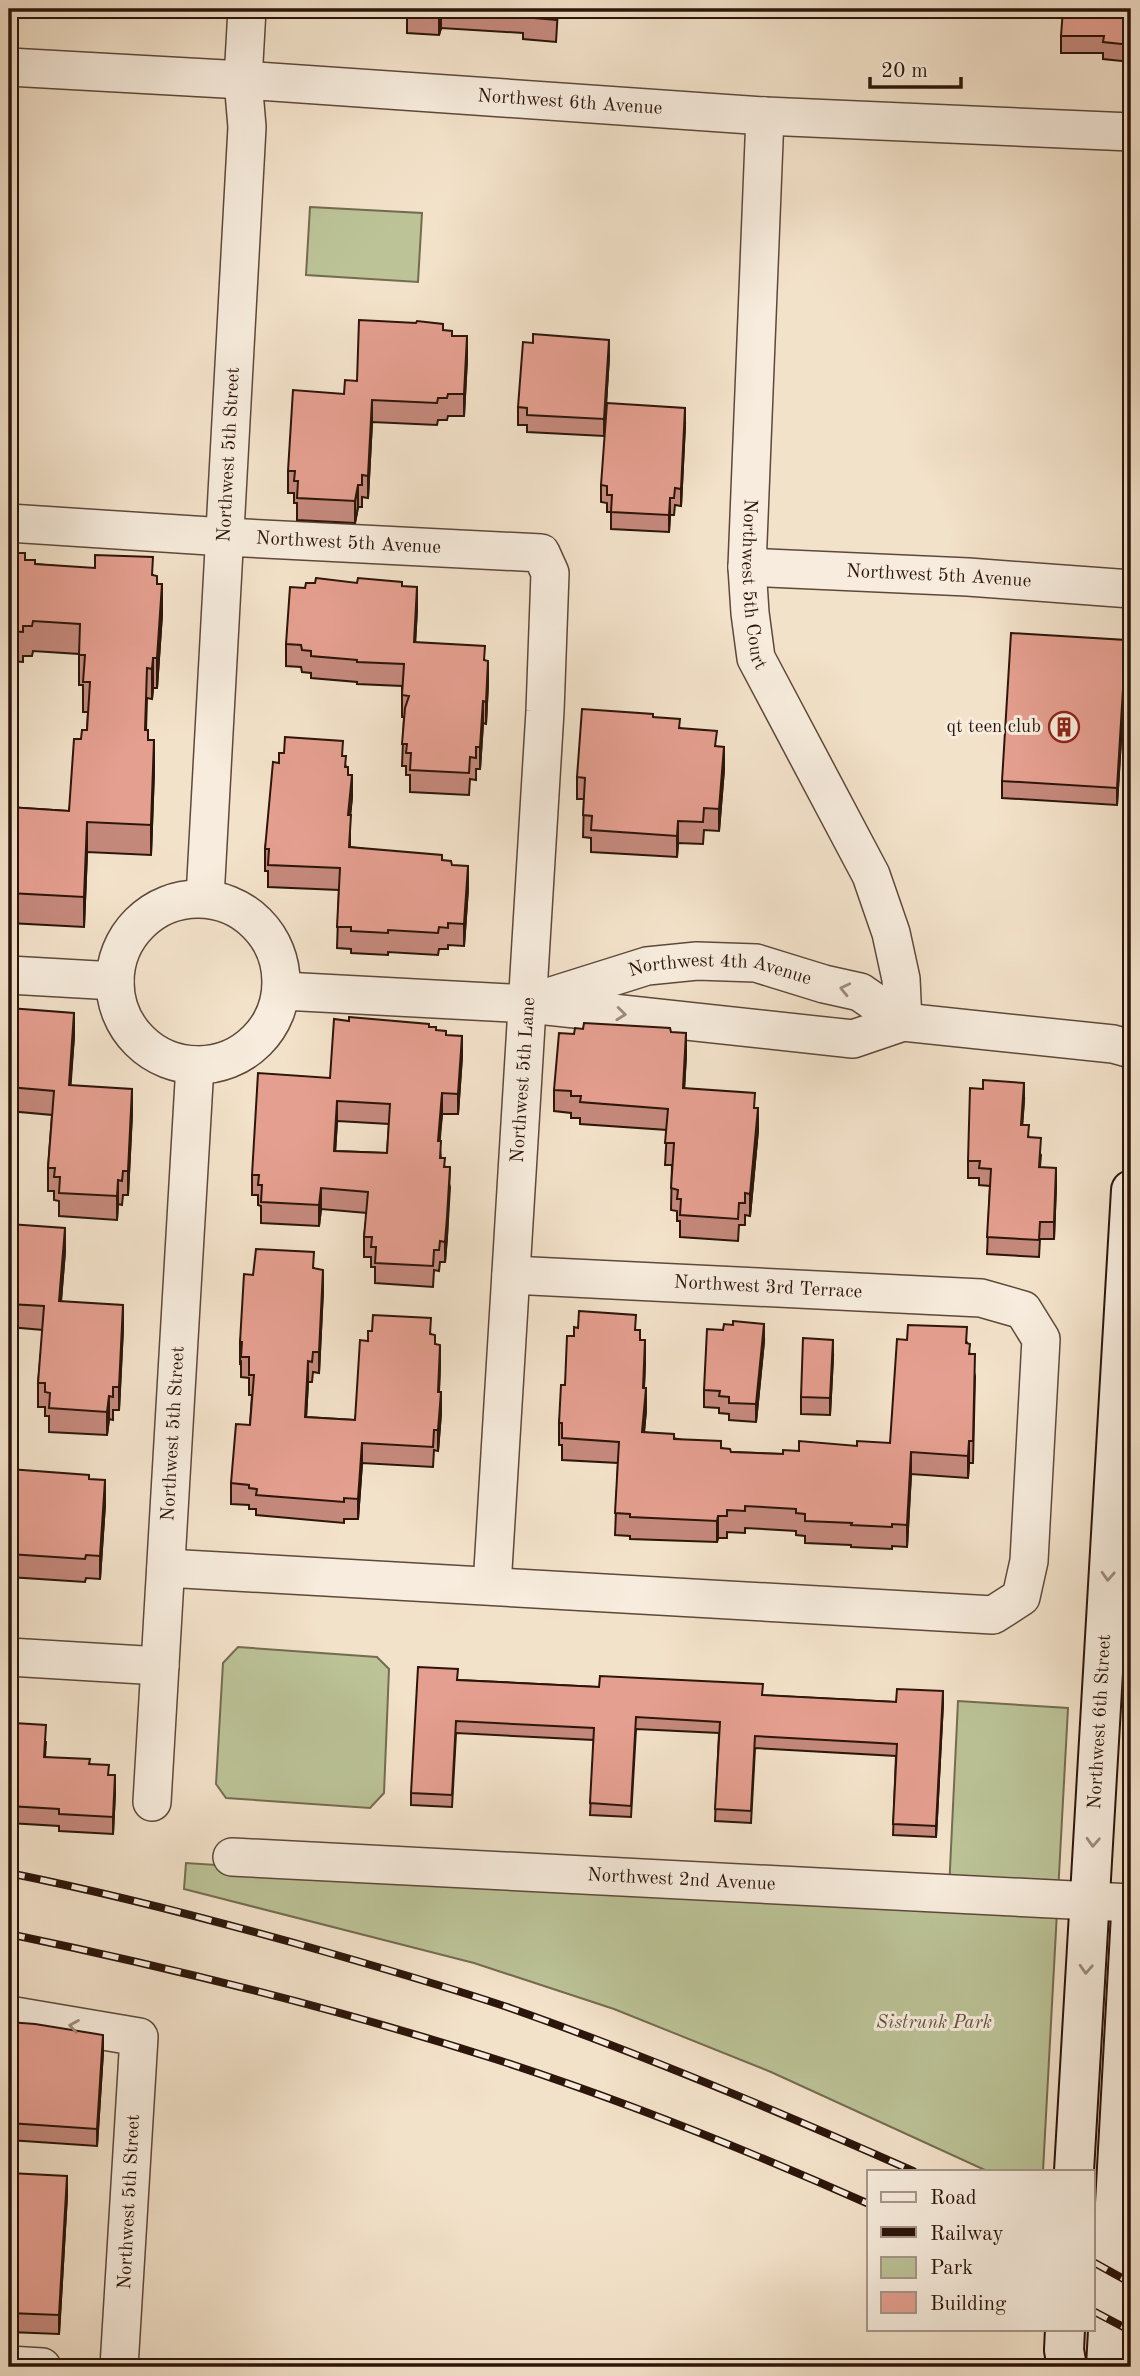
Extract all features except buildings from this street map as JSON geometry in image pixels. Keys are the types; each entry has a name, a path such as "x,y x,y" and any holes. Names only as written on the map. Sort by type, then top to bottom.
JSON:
{"street":[{"name":"Northwest 5th Street","path":"205,898 247,127 243,80 247,9"},
{"name":"Northwest 6th Avenue","path":"9,67 243,80 765,116 1131,132"},
{"name":"Northwest 5th Court","path":"765,116 747,567 756,659 871,875 891,933 901,979 903,1022"},
{"name":"Northwest 5th Avenue","path":"9,523 541,553 550,573"},
{"name":"Northwest 5th Avenue","path":"747,567 968,577 1131,589"},
{"name":"Northwest 5th Lane","path":"492,1586 545,711 550,573"},
{"path":"205,898 230,904 252,918 269,937 279,961 283,991 276,1012 263,1034 244,1052 221,1062 195,1065 170,1060 148,1048 130,1030 119,1007 115,981 118,959 127,937 142,920 161,907 182,900 205,898"},
{"name":"Northwest 4th Avenue","path":"528,1004 647,966 697,961 756,963 860,992 903,1022"},
{"path":"9,975 115,981"},
{"name":"Northwest 4th Avenue","path":"283,991 528,1004 853,1039 903,1022 1113,1044 1131,1049"},
{"name":"Northwest 5th Street","path":"152,1802 195,1065"},
{"name":"Northwest 6th Street","path":"1074,2170 1131,1190"},
{"name":"Northwest 3rd Terrace","path":"492,1586 993,1615 1021,1597 1029,1561 1041,1339 1023,1310 981,1298 511,1275"},
{"path":"166,1568 492,1586"},
{"path":"9,1657 160,1666"},
{"name":"Northwest 2nd Avenue","path":"232,1857 1131,1903"},
{"path":"1106,2367 1131,1914"},
{"name":"Northwest 5th Street","path":"9,2015 139,2037 119,2367"},
{"path":"1065,2330 1067,2367"},
{"path":"9,2365 42,2367"}],"green space":[{"path":"310,207 422,213 418,282 306,275"},
{"path":"238,1647 377,1657 389,1669 384,1793 370,1808 226,1798 216,1784 223,1663"},
{"name":"Sistrunk Park","path":"958,1701 1068,1708 1043,2170 985,2170 771,2072 614,2009 474,1963 184,1889 186,1863 948,1911"}],"railway":[{"path":"9,1873 212,1921 488,2001 663,2065 911,2170"},
{"path":"9,1934 253,1990 495,2059 684,2127 867,2203"},
{"path":"1094,2263 1131,2283"},
{"path":"1094,2312 1131,2331"}],"place":[{"name":"qt teen club","path":"1064,727"}]}
